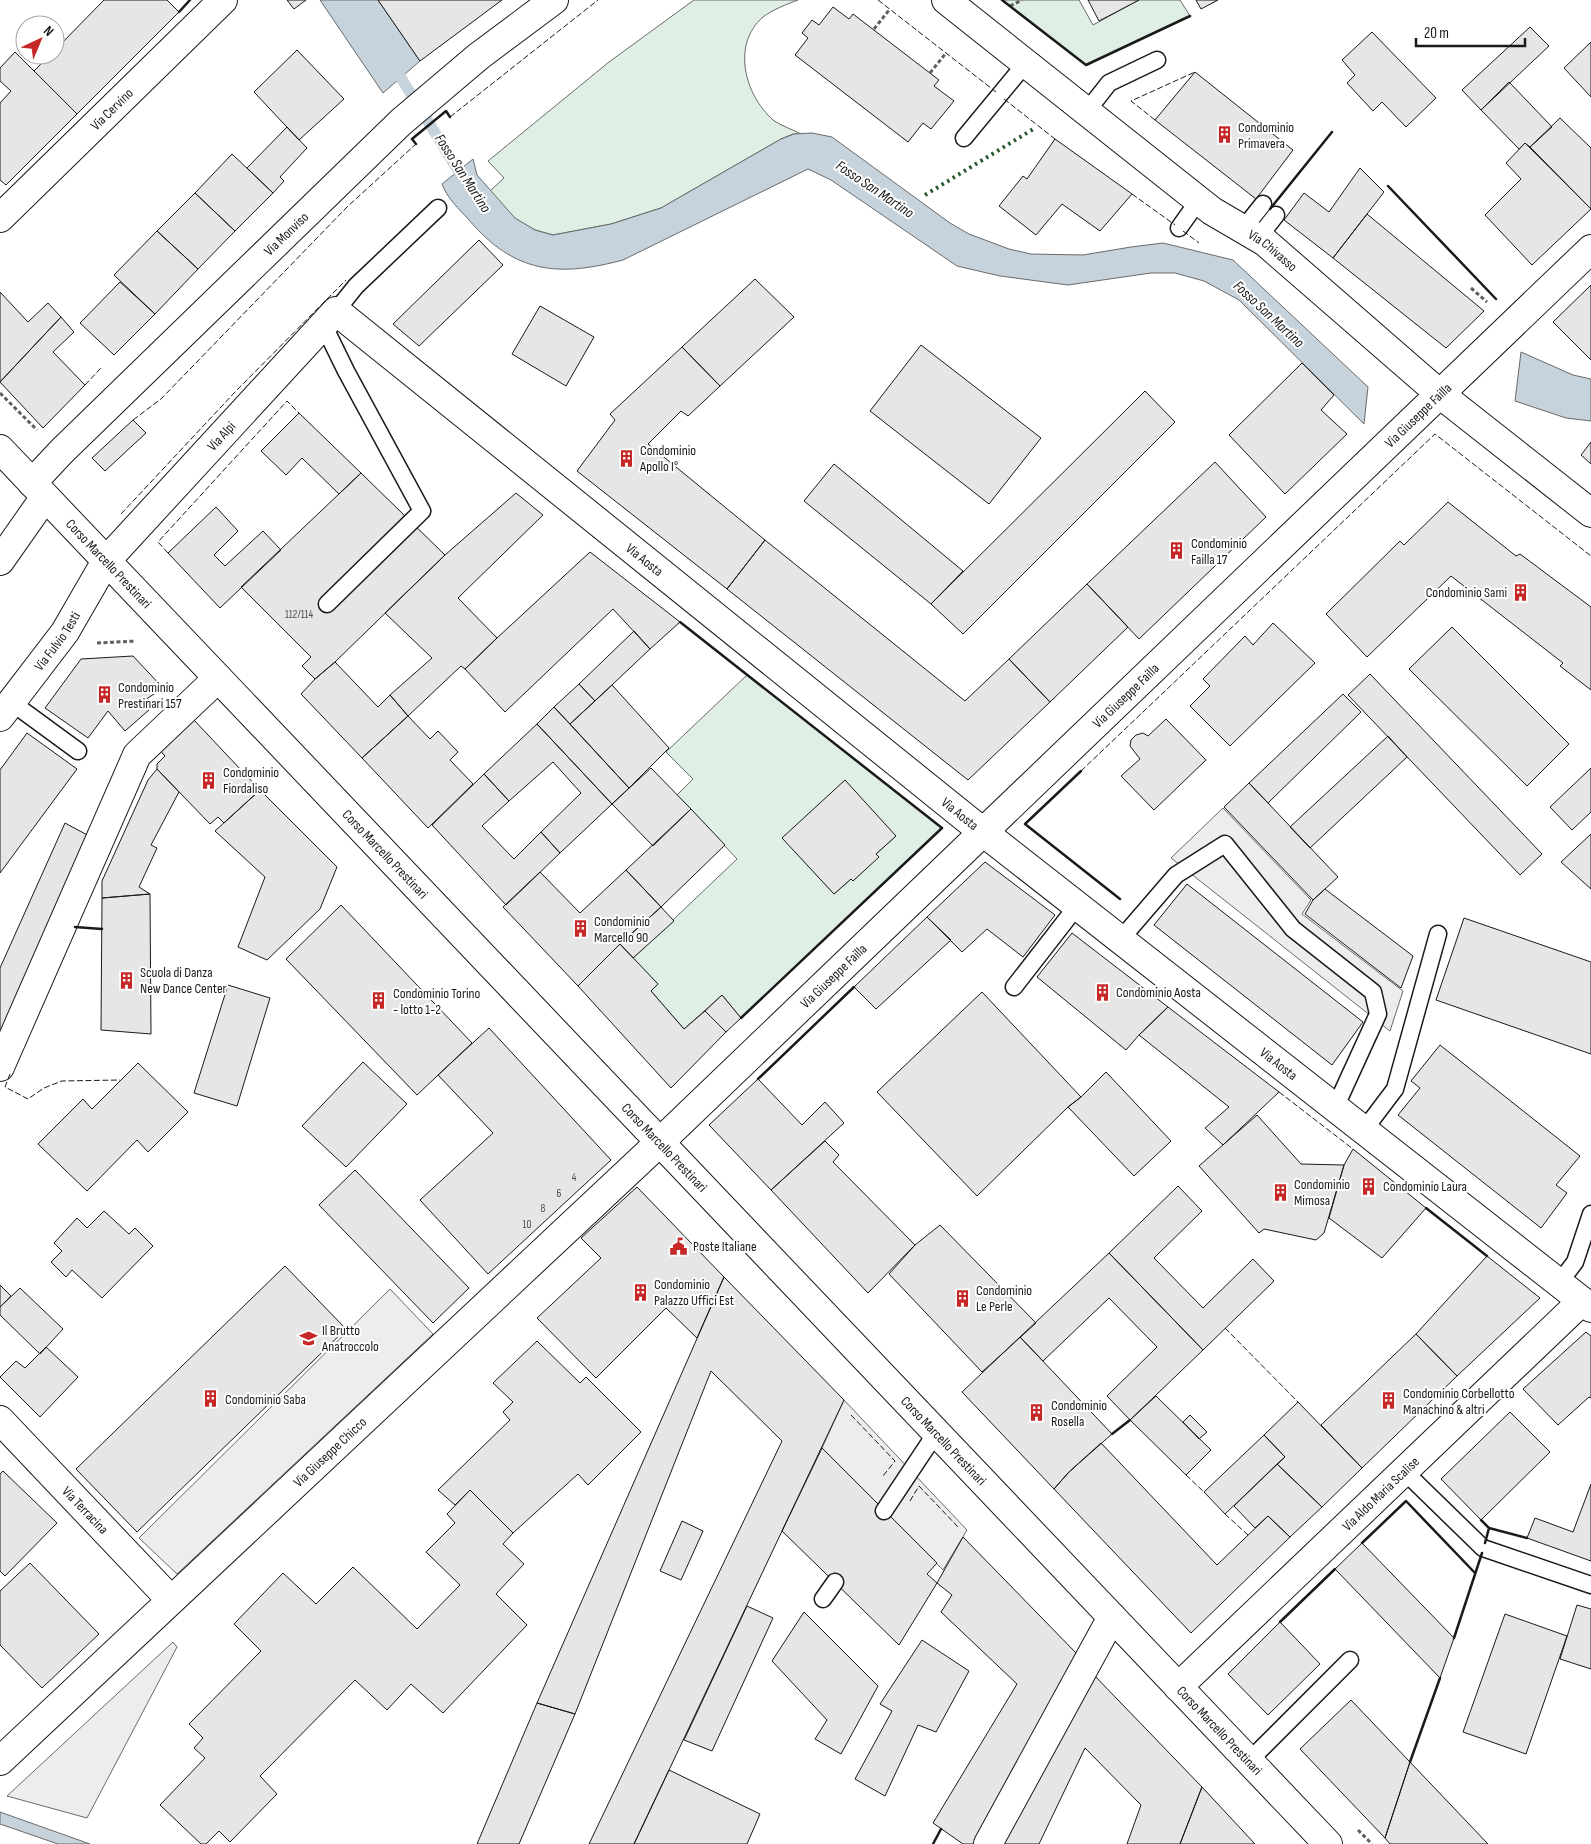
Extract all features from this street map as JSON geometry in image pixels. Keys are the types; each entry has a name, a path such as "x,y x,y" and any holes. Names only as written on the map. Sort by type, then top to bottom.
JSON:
{"street":[{"name":"Via Cervino","path":"0,218 223,0"},
{"name":"Via Monviso","path":"0,561 39,490 69,444 401,122 479,56 554,0"},
{"name":"Via Chivasso","path":"946,0 1212,211 1265,242 1440,395 1591,513"},
{"name":"Via Giuseppe Failla","path":"660,1142 1591,249"},
{"name":"Via Alpi","path":"106,561 330,318"},
{"name":"Via Aosta","path":"330,318 1587,1305"},
{"name":"Corso Marcello Prestinari","path":"0,449 1328,1844"},
{"name":"Via Fulvio Testi","path":"6,710 64,632 106,561"},
{"path":"0,1067 137,755 218,678"},
{"name":"Via Giuseppe Chicco","path":"0,1761 660,1142"},
{"name":"Via Aldo Maria Scalise","path":"1178,1687 1404,1471 1587,1305"},
{"name":"Via Terracina","path":"0,1420 171,1600"},
{"path":"988,1844 1112,1617"}],"lane":[{"path":"1087,110 1109,83 1157,60"},
{"path":"964,138 1026,63"},
{"path":"1178,228 1199,200"},
{"path":"1250,234 1263,204"},
{"path":"327,604 422,511 346,371 330,318 356,286 438,208"},
{"path":"1250,234 1276,215"},
{"path":"6,710 78,751"},
{"path":"1120,940 1176,875 1225,844 1293,929 1373,992 1378,1014 1335,1108"},
{"path":"1014,987 1077,906"},
{"path":"1364,1130 1395,1089 1438,934"},
{"path":"1559,1283 1575,1262 1591,1214"},
{"path":"884,1511 936,1433"},
{"path":"1404,1471 1483,1548 1591,1584"},
{"path":"823,1599 835,1582"},
{"path":"1249,1761 1350,1660"}],"path":[{"path":"1010,6 1022,0"},
{"path":"874,30 890,9"},
{"path":"930,73 946,53"},
{"path":"0,392 37,430 43,432"}],"green space":[{"path":"694,0 798,0 763,17 753,28 747,41 745,70 749,84 763,110 776,122 801,134 793,134 781,139 661,208 611,224 553,235 535,230 515,219 490,191 504,178 488,161 609,62"},
{"path":"1002,0 1079,0 1093,25 1139,0 1180,0 1190,16 1086,65"},
{"path":"747,675 942,828 741,1018 722,995 684,1029 651,991 657,984 633,958 737,859 677,795 693,779 666,752","holes":["896,836 876,854 878,857 853,881 851,879 834,894 783,838"]}],"shaded area":[{"path":"1223,808 1311,900 1302,914 1403,991 1390,1031 1171,858"},
{"path":"390,1289 433,1334 177,1574 139,1538"},
{"path":"844,1400 967,1530 943,1570 822,1448"},
{"path":"173,1642 177,1647 87,1818 7,1796"}],"water":[{"path":"320,0 378,0 420,61 383,93"},
{"path":"812,133 832,137 950,223 969,234 1009,249 1031,254 1083,255 1163,243 1233,260 1368,387 1364,424 1239,300 1204,281 1175,273 1151,273 1068,285 1000,276 957,266 831,180 808,169 623,260 578,269 539,267 521,261 503,251 486,238 457,207 442,184 473,159 477,175 515,218 535,230 553,235 611,224 661,208 781,139 794,134"},
{"path":"1521,352 1573,375 1591,379 1591,421 1566,418 1515,401"},
{"path":"0,1812 90,1844 58,1844 0,1824"}],"building":[{"path":"104,0 167,0 179,12 77,114 34,71 40,65 65,65 65,40"},
{"path":"287,0 306,0 294,9"},
{"path":"378,0 502,0 420,61"},
{"path":"1088,0 1139,0 1099,21"},
{"path":"1196,0 1218,0 1201,9"},
{"path":"833,7 849,19 853,14 939,80 934,86 954,101 931,129 923,123 908,142 795,55 808,38 802,33 812,20 819,25"},
{"path":"1530,27 1549,46 1481,110 1462,90"},
{"path":"1372,32 1436,98 1406,127 1382,102 1373,111 1347,83 1355,75 1342,60"},
{"path":"1591,42 1591,97 1564,68"},
{"path":"297,50 344,99 299,140 254,92"},
{"path":"15,52 15,65 28,65 77,114 6,185 0,180 0,103 11,91 0,81 0,68"},
{"name":"Condominio Primavera","path":"1195,72 1293,150 1256,199 1155,120"},
{"path":"1509,82 1552,127 1530,147 1525,143 1519,149 1481,110"},
{"path":"1560,118 1591,148 1591,209 1530,147"},
{"path":"287,127 307,148 280,177 284,181 273,193 247,168"},
{"path":"1055,139 1132,194 1100,231 1062,204 1036,235 999,206 1023,176 1027,179"},
{"path":"1525,143 1591,209 1532,265 1485,215 1521,179 1506,163"},
{"path":"232,154 273,193 235,231 195,193"},
{"path":"1360,168 1384,192 1333,258 1284,220 1304,193 1329,212"},
{"path":"195,193 235,231 198,269 157,231"},
{"path":"1367,214 1484,311 1446,348 1333,258"},
{"path":"157,231 198,269 155,314 114,275"},
{"path":"479,240 503,265 419,346 393,324"},
{"path":"755,279 794,317 720,386 682,347"},
{"path":"120,282 155,314 114,355 80,323"},
{"path":"1591,285 1591,360 1553,322"},
{"path":"0,292 28,322 48,303 61,317 0,382"},
{"path":"540,306 594,337 566,386 512,354"},
{"path":"61,317 74,332 53,352 85,385 43,428 0,382"},
{"path":"921,345 1041,438 989,504 870,411"},
{"name":"Condominio Apollo I°","path":"682,347 720,386 688,416 681,411 648,444 765,540 727,589 577,471 615,420 610,414"},
{"path":"1302,363 1334,395 1321,410 1347,434 1285,494 1229,435"},
{"path":"1145,391 1175,422 963,634 931,604"},
{"path":"299,413 361,473 339,494 302,458 286,475 261,451"},
{"path":"133,420 146,433 105,471 92,458"},
{"path":"1591,442 1591,464 1581,455"},
{"name":"Condominio Failla 17","path":"1215,462 1266,517 1139,639 1087,584"},
{"path":"834,464 963,571 931,604 804,501"},
{"path":"361,473 445,555 335,662 315,679 302,666 311,657 241,587"},
{"path":"516,493 543,515 458,598 497,638 465,669 461,666 408,716 390,695 432,658 385,613 445,555"},
{"name":"Condominio Sami","path":"1448,502 1516,556 1520,554 1591,607 1591,690 1560,666 1563,663 1451,576 1367,657 1326,614 1400,541 1404,545"},
{"path":"216,507 238,531 214,555 225,566 263,531 281,550 220,608 168,553"},
{"path":"765,540 965,701 1009,659 1050,702 968,780 727,589"},
{"path":"590,552 680,622 650,649 613,609 505,712 465,669"},
{"path":"1087,584 1128,627 1050,702 1009,659"},
{"path":"1273,623 1315,663 1230,746 1190,706 1210,686 1203,679 1245,636 1253,645"},
{"path":"1452,627 1569,744 1527,786 1409,669"},
{"path":"634,631 650,649 595,701 579,684"},
{"name":"Condominio Prestinari 157","path":"133,656 163,688 142,702 149,710 125,731 108,711 88,738 45,708 81,659"},
{"path":"335,662 378,707 390,695 408,716 362,758 301,694"},
{"path":"1370,674 1542,854 1520,875 1348,695"},
{"path":"579,684 595,701 570,724 554,707"},
{"path":"612,685 669,748 629,788 570,724"},
{"path":"1343,694 1361,712 1268,803 1249,783"},
{"path":"554,707 629,788 612,804 537,724"},
{"path":"408,716 430,739 438,731 458,752 450,760 473,784 428,828 362,758"},
{"name":"Condominio Fiordaliso","path":"192,718 260,790 224,823 218,817 210,824 157,769 157,764 165,756 159,749"},
{"path":"1166,719 1206,760 1154,810 1121,776 1140,759 1130,746 1131,740 1136,735 1143,733 1148,736"},
{"path":"537,724 612,804 560,853 541,832 581,793 553,762 509,801 484,774"},
{"path":"27,733 77,769 0,873 0,770"},
{"path":"1388,736 1407,757 1310,848 1290,827"},
{"path":"651,768 691,809 653,846 612,804"},
{"path":"1591,768 1591,812 1572,830 1550,807"},
{"path":"157,769 179,792 151,845 157,848 139,887 150,894 102,898 102,881 148,780"},
{"path":"484,774 509,801 482,826 514,859 541,832 560,853 506,905 432,825"},
{"path":"845,780 896,836 876,854 879,857 853,881 851,879 834,894 782,838"},
{"path":"1249,783 1338,877 1313,900 1224,807"},
{"path":"260,790 337,867 320,909 267,960 238,947 265,877 215,831"},
{"path":"691,809 725,845 661,907 626,870"},
{"path":"65,823 91,837 0,1042 0,968"},
{"path":"1591,834 1591,889 1561,862"},
{"path":"985,862 1055,915 1023,957 987,929 962,952 927,917"},
{"name":"Condominio Marcello 90","path":"626,870 661,907 578,986 503,907 540,872 580,913"},
{"path":"1187,884 1363,1022 1332,1065 1154,925"},
{"path":"1325,889 1413,956 1401,988 1305,914 1313,900"},
{"name":"Scuola di Danza New Dance Center","path":"150,894 151,1034 101,1030 102,898"},
{"name":"Condominio Torino - lotto 1-2","path":"341,905 472,1043 417,1095 286,959"},
{"path":"661,907 674,921 633,958 620,944"},
{"path":"927,917 951,940 876,1009 854,987"},
{"path":"1464,918 1591,962 1591,1054 1436,1000"},
{"name":"Condominio Aosta","path":"1072,933 1168,1007 1126,1050 1037,977"},
{"path":"620,944 658,984 651,991 684,1029 705,1011 726,1032 671,1088 578,986"},
{"path":"228,985 270,998 237,1106 194,1093"},
{"path":"982,992 1081,1097 1068,1107 977,1196 877,1092"},
{"path":"722,995 741,1018 726,1032 705,1011"},
{"path":"1168,1007 1279,1092 1223,1145 1205,1128 1229,1107 1139,1035"},
{"path":"489,1028 611,1160 488,1274 420,1200 493,1133 438,1075"},
{"path":"1440,1045 1580,1156 1556,1185 1567,1193 1541,1228 1398,1115 1420,1088 1411,1081"},
{"path":"363,1062 407,1104 346,1167 302,1126"},
{"path":"138,1063 188,1112 148,1152 137,1140 87,1191 38,1144 83,1099 92,1109"},
{"path":"1106,1072 1171,1141 1134,1176 1068,1107"},
{"path":"758,1079 802,1125 825,1102 844,1123 771,1190 709,1125"},
{"name":"Condominio Mimosa","path":"1257,1115 1301,1164 1344,1165 1324,1233 1316,1240 1264,1229 1259,1233 1199,1166"},
{"path":"825,1141 839,1155 833,1162 915,1245 868,1293 771,1190"},
{"name":"Condominio Laura","path":"1353,1149 1426,1208 1382,1258 1329,1218 1344,1165"},
{"path":"355,1170 469,1288 433,1323 319,1205"},
{"path":"1178,1186 1202,1211 1154,1258 1203,1308 1253,1259 1274,1281 1203,1350 1109,1253"},
{"name":"Condominio Palazzo Uffici Est","path":"637,1187 724,1277 697,1338 666,1308 596,1378 537,1318 601,1258 581,1238"},
{"path":"104,1211 129,1234 135,1228 153,1246 102,1298 72,1270 66,1277 51,1262 62,1251 54,1243 77,1218 87,1228"},
{"name":"Condominio Le Perle","path":"940,1225 1036,1323 982,1372 889,1274 915,1245"},
{"path":"1109,1253 1203,1350 1130,1420 1107,1396 1157,1347 1109,1298 1043,1361 1020,1337"},
{"path":"1487,1256 1540,1298 1457,1376 1416,1334"},
{"name":"Condominio Saba","path":"285,1266 346,1329 137,1532 76,1469"},
{"path":"724,1277 844,1400 634,1844 589,1844 782,1441 711,1371 575,1714 537,1703"},
{"path":"0,1285 11,1296 0,1307"},
{"path":"20,1288 63,1329 40,1354 0,1315 0,1307"},
{"path":"1586,1332 1591,1336 1591,1398 1589,1397 1558,1425 1523,1389"},
{"name":"Condominio Corbellotto Manachino & altri","path":"1416,1334 1457,1376 1362,1468 1321,1425"},
{"name":"Condominio Rosella","path":"1020,1337 1112,1434 1069,1472 1054,1489 962,1392"},
{"path":"537,1341 580,1383 586,1377 641,1432 588,1485 578,1474 513,1533 470,1490 455,1505 438,1490 510,1420 503,1412 513,1402 493,1383"},
{"path":"46,1347 78,1377 40,1417 0,1377 16,1361 25,1368"},
{"path":"1156,1396 1211,1450 1186,1475 1130,1420"},
{"path":"1298,1402 1362,1468 1322,1507 1277,1464 1285,1457 1264,1435"},
{"path":"1510,1412 1550,1452 1481,1520 1441,1479"},
{"path":"1190,1415 1207,1432 1199,1439 1183,1422"},
{"path":"1264,1435 1285,1457 1225,1514 1204,1492"},
{"path":"1101,1443 1217,1565 1268,1516 1290,1537 1191,1633 1054,1489 1069,1472"},
{"path":"822,1448 937,1563 927,1574 937,1583 899,1645 782,1531"},
{"path":"1277,1464 1322,1507 1290,1537 1268,1516 1255,1528 1234,1506"},
{"path":"3,1471 57,1523 5,1576 0,1571 0,1474"},
{"path":"1591,1484 1591,1561 1527,1538 1535,1518 1573,1532"},
{"path":"470,1490 513,1533 503,1544 524,1564 496,1594 527,1625 443,1713 411,1684 387,1710 355,1680 260,1776 277,1794 230,1842 219,1831 206,1844 201,1844 160,1805 205,1758 194,1748 203,1738 189,1724 261,1651 234,1624 283,1573 316,1604 353,1567 417,1629 460,1585 426,1552 455,1523 447,1514"},
{"path":"682,1521 703,1531 681,1580 660,1571"},
{"path":"963,1537 1078,1655 978,1844 963,1844 933,1823 1017,1684 941,1612 952,1595 937,1583"},
{"path":"1362,1543 1454,1638 1440,1678 1335,1569"},
{"path":"30,1563 99,1634 42,1688 0,1645 0,1591"},
{"path":"1577,1605 1591,1609 1591,1669 1560,1659"},
{"path":"747,1606 773,1618 712,1751 684,1740"},
{"path":"804,1612 878,1686 841,1754 815,1739 827,1720 772,1661"},
{"path":"1505,1614 1567,1636 1526,1754 1463,1732"},
{"path":"1280,1622 1320,1664 1268,1715 1228,1674"},
{"path":"922,1640 969,1671 936,1732 918,1725 885,1796 855,1779 892,1711 880,1704"},
{"path":"1092,1673 1202,1787 1180,1844 1127,1844 1141,1805 1085,1748 1039,1844 1000,1844"},
{"path":"1351,1700 1410,1762 1385,1838 1300,1749"},
{"path":"537,1703 575,1714 519,1844 477,1844"},
{"path":"1410,1762 1488,1844 1390,1844 1385,1838"},
{"path":"669,1770 760,1814 747,1844 634,1844"},
{"path":"1202,1787 1255,1844 1180,1844"}],"waterway":[{"name":"Fosso San Martino","path":"393,65 466,183"}],"hedge":[{"path":"925,195 1035,128"}],"fence":[{"path":"450,117 598,0"},
{"path":"878,0 996,92"},
{"path":"1002,0 1086,65 1190,16"},
{"path":"1155,120 1131,101 1195,72"},
{"path":"1004,99 1055,139"},
{"path":"1270,209 1332,132"},
{"path":"133,420 161,399 347,207 416,144"},
{"path":"1132,194 1175,225"},
{"path":"1183,231 1199,243"},
{"path":"121,514 235,392 346,280"},
{"path":"85,385 101,368"},
{"path":"168,553 158,542 287,401 299,413"},
{"path":"1081,771 1435,434 1591,556"},
{"path":"10,1074 5,1087 28,1099 44,1088 62,1081 120,1080"},
{"path":"1279,1092 1353,1149"},
{"path":"1225,1328 1298,1402"},
{"path":"851,1415 895,1461 883,1476"},
{"path":"1186,1475 1204,1492"},
{"path":"910,1501 919,1486 959,1528"},
{"path":"1225,1514 1248,1535"}],"wall":[{"path":"179,12 190,0"},
{"path":"1002,0 1086,65 1190,16"},
{"path":"416,144 412,139 446,111 450,117"},
{"path":"1270,209 1332,132"},
{"path":"1388,186 1496,299"},
{"path":"680,622 942,828 741,1018"},
{"path":"1081,771 1025,824 1120,899"},
{"path":"75,927 102,929"},
{"path":"758,1079 854,987"},
{"path":"1426,1208 1487,1256"},
{"path":"1112,1434 1130,1420"},
{"path":"1362,1543 1406,1501 1475,1573"},
{"path":"1481,1520 1489,1528"},
{"path":"1485,1543 1489,1528 1527,1538"},
{"path":"1454,1638 1482,1553"},
{"path":"1280,1622 1335,1569"},
{"path":"1410,1762 1440,1678"},
{"path":"933,1844 941,1829"}],"place":[{"name":"Condominio Primavera","path":"1224,135"},
{"name":"Condominio Apollo I°","path":"626,458"},
{"name":"Condominio Failla 17","path":"1177,551"},
{"name":"Condominio Sami","path":"1521,592"},
{"name":"Condominio Prestinari 157","path":"104,695"},
{"name":"Condominio Fiordaliso","path":"209,780"},
{"name":"Condominio Marcello 90","path":"580,929"},
{"name":"Scuola di Danza New Dance Center","path":"126,980"},
{"name":"Condominio Aosta","path":"1102,992"},
{"name":"Condominio Torino - lotto 1-2","path":"379,1001"},
{"name":"Condominio Laura","path":"1369,1186"},
{"name":"Condominio Mimosa","path":"1280,1192"},
{"name":"Poste Italiane","path":"679,1246"},
{"name":"Condominio Palazzo Uffici Est","path":"640,1292"},
{"name":"Condominio Le Perle","path":"962,1298"},
{"name":"Il Brutto Anatroccolo","path":"308,1338"},
{"name":"Condominio Saba","path":"211,1399"},
{"name":"Condominio Corbellotto Manachino & altri","path":"1389,1401"},
{"name":"Condominio Rosella","path":"1037,1413"}]}
